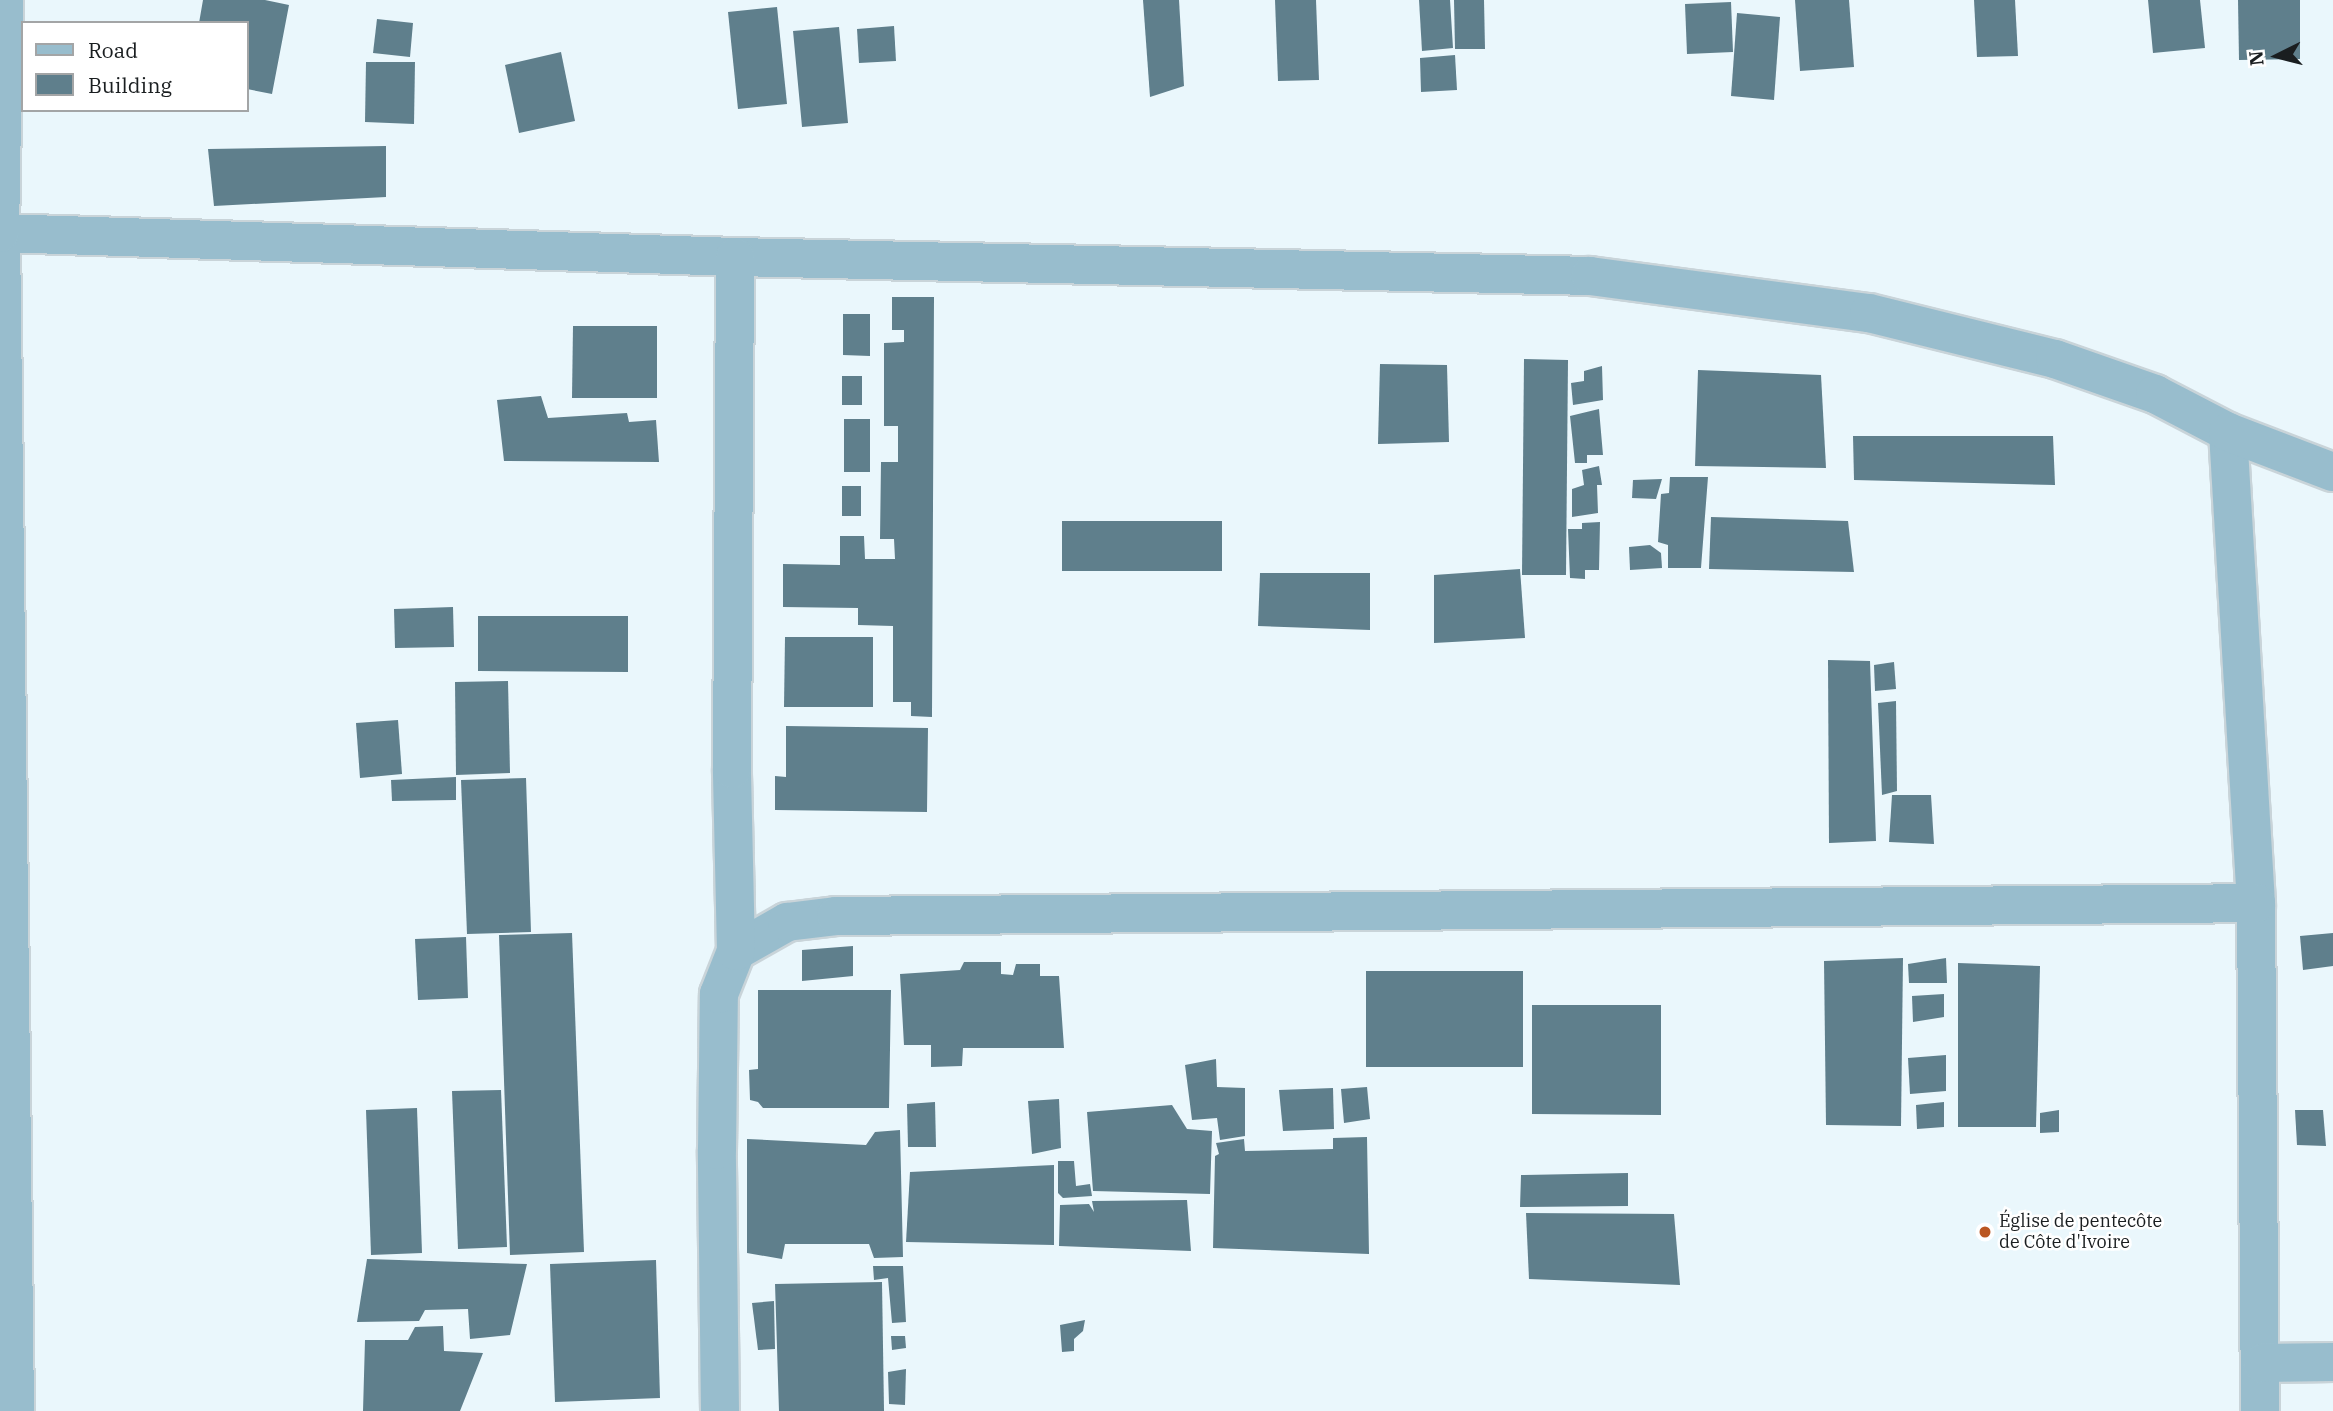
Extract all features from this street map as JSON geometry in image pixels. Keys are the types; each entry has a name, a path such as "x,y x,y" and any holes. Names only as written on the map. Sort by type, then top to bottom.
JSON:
{"street":[{"path":"4,0 1,233 15,1411"},
{"path":"1,233 735,257 1590,276 1869,313 2055,359 2155,394 2228,432 2333,472"},
{"path":"720,1411 717,1163 719,994 736,951 732,769 735,257"},
{"path":"2228,432 2256,903 2262,1363 2260,1411"},
{"path":"736,951 787,922 836,916 2256,903"},
{"path":"2262,1363 2333,1362"}],"building":[{"path":"203,0 265,0 289,5 272,94 248,89 248,21 199,21"},
{"path":"1143,0 1179,0 1184,86 1150,97"},
{"path":"1275,0 1316,0 1319,80 1278,81"},
{"path":"1419,0 1450,0 1453,48 1422,51"},
{"path":"1454,0 1484,0 1485,49 1455,49"},
{"path":"1795,0 1849,0 1854,67 1800,71"},
{"path":"1974,0 2015,0 2018,56 1977,57"},
{"path":"2148,0 2200,0 2205,48 2153,53"},
{"path":"2238,0 2300,0 2300,59 2239,60"},
{"path":"1731,2 1733,52 1687,54 1685,4"},
{"path":"777,7 787,104 738,109 728,12"},
{"path":"1737,13 1780,17 1774,100 1731,96"},
{"path":"377,19 413,23 410,57 373,53"},
{"path":"894,26 896,61 859,63 857,29"},
{"path":"839,27 848,123 802,127 793,31"},
{"path":"561,52 575,121 519,133 505,65"},
{"path":"1455,55 1457,90 1421,92 1420,58"},
{"path":"366,62 415,62 414,124 365,122"},
{"path":"386,146 386,197 214,206 208,149"},
{"path":"892,297 934,297 932,717 911,716 911,702 893,702 893,626 858,625 858,608 783,607 783,564 840,565 840,536 864,536 865,559 895,559 894,539 880,539 881,462 898,462 898,426 884,426 884,343 904,342 904,330 892,330"},
{"path":"843,314 870,314 870,356 843,355"},
{"path":"573,326 657,326 657,398 572,398"},
{"path":"1524,359 1568,360 1566,575 1522,575"},
{"path":"1380,364 1447,365 1449,442 1378,444"},
{"path":"1602,366 1603,400 1573,405 1571,383 1584,381 1584,371"},
{"path":"1698,370 1821,375 1826,468 1695,466"},
{"path":"842,376 862,376 862,405 842,405"},
{"path":"541,396 548,418 627,413 629,422 656,420 659,462 504,461 497,400"},
{"path":"1599,409 1603,455 1587,455 1587,463 1575,463 1570,416"},
{"path":"844,419 870,419 870,472 844,472"},
{"path":"1853,436 2053,436 2055,485 1854,480"},
{"path":"1599,466 1602,485 1597,485 1598,513 1572,517 1572,489 1584,485 1582,470"},
{"path":"1670,477 1708,477 1701,568 1668,568 1668,545 1658,542 1661,494 1669,493"},
{"path":"1662,479 1656,499 1632,498 1633,480"},
{"path":"842,486 861,486 861,516 842,516"},
{"path":"1711,517 1848,521 1854,572 1709,569"},
{"path":"1062,521 1222,521 1222,571 1062,571"},
{"path":"1600,522 1599,570 1585,570 1585,579 1570,578 1568,529 1582,529 1582,523"},
{"path":"1650,545 1661,553 1662,568 1630,570 1629,547"},
{"path":"1520,569 1525,638 1434,643 1434,575"},
{"path":"1260,573 1370,573 1370,630 1258,626"},
{"path":"453,607 454,647 395,648 394,609"},
{"path":"478,616 628,616 628,672 478,671"},
{"path":"785,637 873,637 873,707 784,707"},
{"path":"1828,660 1870,661 1876,841 1829,843"},
{"path":"1894,662 1896,689 1875,691 1874,665"},
{"path":"508,681 510,773 456,775 455,682"},
{"path":"1896,701 1897,791 1882,795 1878,703"},
{"path":"398,720 402,774 360,778 356,723"},
{"path":"786,726 928,728 927,812 775,810 775,776 786,777"},
{"path":"456,777 456,800 392,801 391,780"},
{"path":"526,778 531,932 467,934 461,780"},
{"path":"1892,795 1931,795 1934,844 1889,842"},
{"path":"572,933 584,1252 510,1255 499,935"},
{"path":"2333,933 2333,966 2303,970 2300,936"},
{"path":"466,937 468,998 418,1000 415,939"},
{"path":"853,946 853,976 802,981 802,950"},
{"path":"1903,958 1901,1126 1826,1125 1824,961"},
{"path":"1946,958 1947,983 1909,983 1908,964"},
{"path":"964,962 1001,962 1001,974 1013,975 1016,964 1040,964 1040,976 1059,976 1064,1048 963,1048 962,1066 931,1067 931,1045 904,1045 900,974 960,970"},
{"path":"1958,963 2040,966 2036,1127 1958,1127"},
{"path":"1366,971 1523,971 1523,1067 1366,1067"},
{"path":"758,990 891,990 889,1108 763,1108 758,1102 750,1100 749,1070 758,1069"},
{"path":"1944,994 1944,1017 1913,1022 1912,996"},
{"path":"1532,1005 1661,1005 1661,1115 1532,1114"},
{"path":"1946,1055 1946,1091 1910,1094 1908,1058"},
{"path":"1216,1059 1217,1087 1245,1088 1245,1136 1220,1140 1217,1118 1192,1120 1185,1065"},
{"path":"1367,1087 1370,1119 1344,1123 1341,1089"},
{"path":"1333,1088 1334,1129 1283,1131 1279,1090"},
{"path":"501,1090 507,1247 458,1249 452,1091"},
{"path":"1059,1099 1061,1148 1032,1154 1028,1101"},
{"path":"935,1102 936,1147 908,1147 907,1104"},
{"path":"1944,1102 1944,1127 1917,1129 1916,1105"},
{"path":"1172,1105 1187,1129 1212,1131 1210,1194 1093,1191 1087,1112"},
{"path":"417,1108 422,1253 371,1255 366,1110"},
{"path":"2059,1110 2059,1132 2040,1133 2040,1113"},
{"path":"2295,1110 2323,1110 2326,1146 2297,1145"},
{"path":"900,1130 903,1257 874,1258 869,1244 785,1244 782,1259 747,1253 747,1139 866,1145 875,1132"},
{"path":"1367,1137 1369,1254 1213,1248 1215,1156 1219,1154 1216,1143 1244,1139 1245,1151 1333,1149 1333,1138"},
{"path":"1058,1161 1074,1161 1076,1186 1090,1184 1092,1196 1063,1198 1058,1193"},
{"path":"1054,1165 1054,1245 906,1242 910,1172"},
{"path":"1628,1173 1628,1206 1520,1207 1521,1175"},
{"path":"1187,1200 1191,1251 1059,1246 1060,1205 1089,1204 1094,1212 1092,1201"},
{"path":"1526,1213 1674,1214 1680,1285 1529,1279"},
{"path":"367,1259 527,1264 510,1335 470,1339 468,1309 425,1310 419,1321 357,1322"},
{"path":"656,1260 660,1398 555,1402 550,1264"},
{"path":"873,1266 903,1266 906,1322 892,1323 888,1278 874,1280"},
{"path":"882,1282 884,1411 779,1411 775,1284"},
{"path":"774,1301 775,1349 758,1350 752,1303"},
{"path":"1085,1320 1083,1331 1074,1339 1074,1351 1062,1352 1060,1325"},
{"path":"443,1326 444,1351 483,1353 460,1411 363,1411 365,1340 408,1340 415,1327"},
{"path":"891,1336 905,1336 906,1348 892,1350"},
{"path":"906,1369 905,1405 889,1404 888,1372"}],"place":[{"name":"Église de pentecôte de Côte d'Ivoire","path":"1985,1232"}]}
